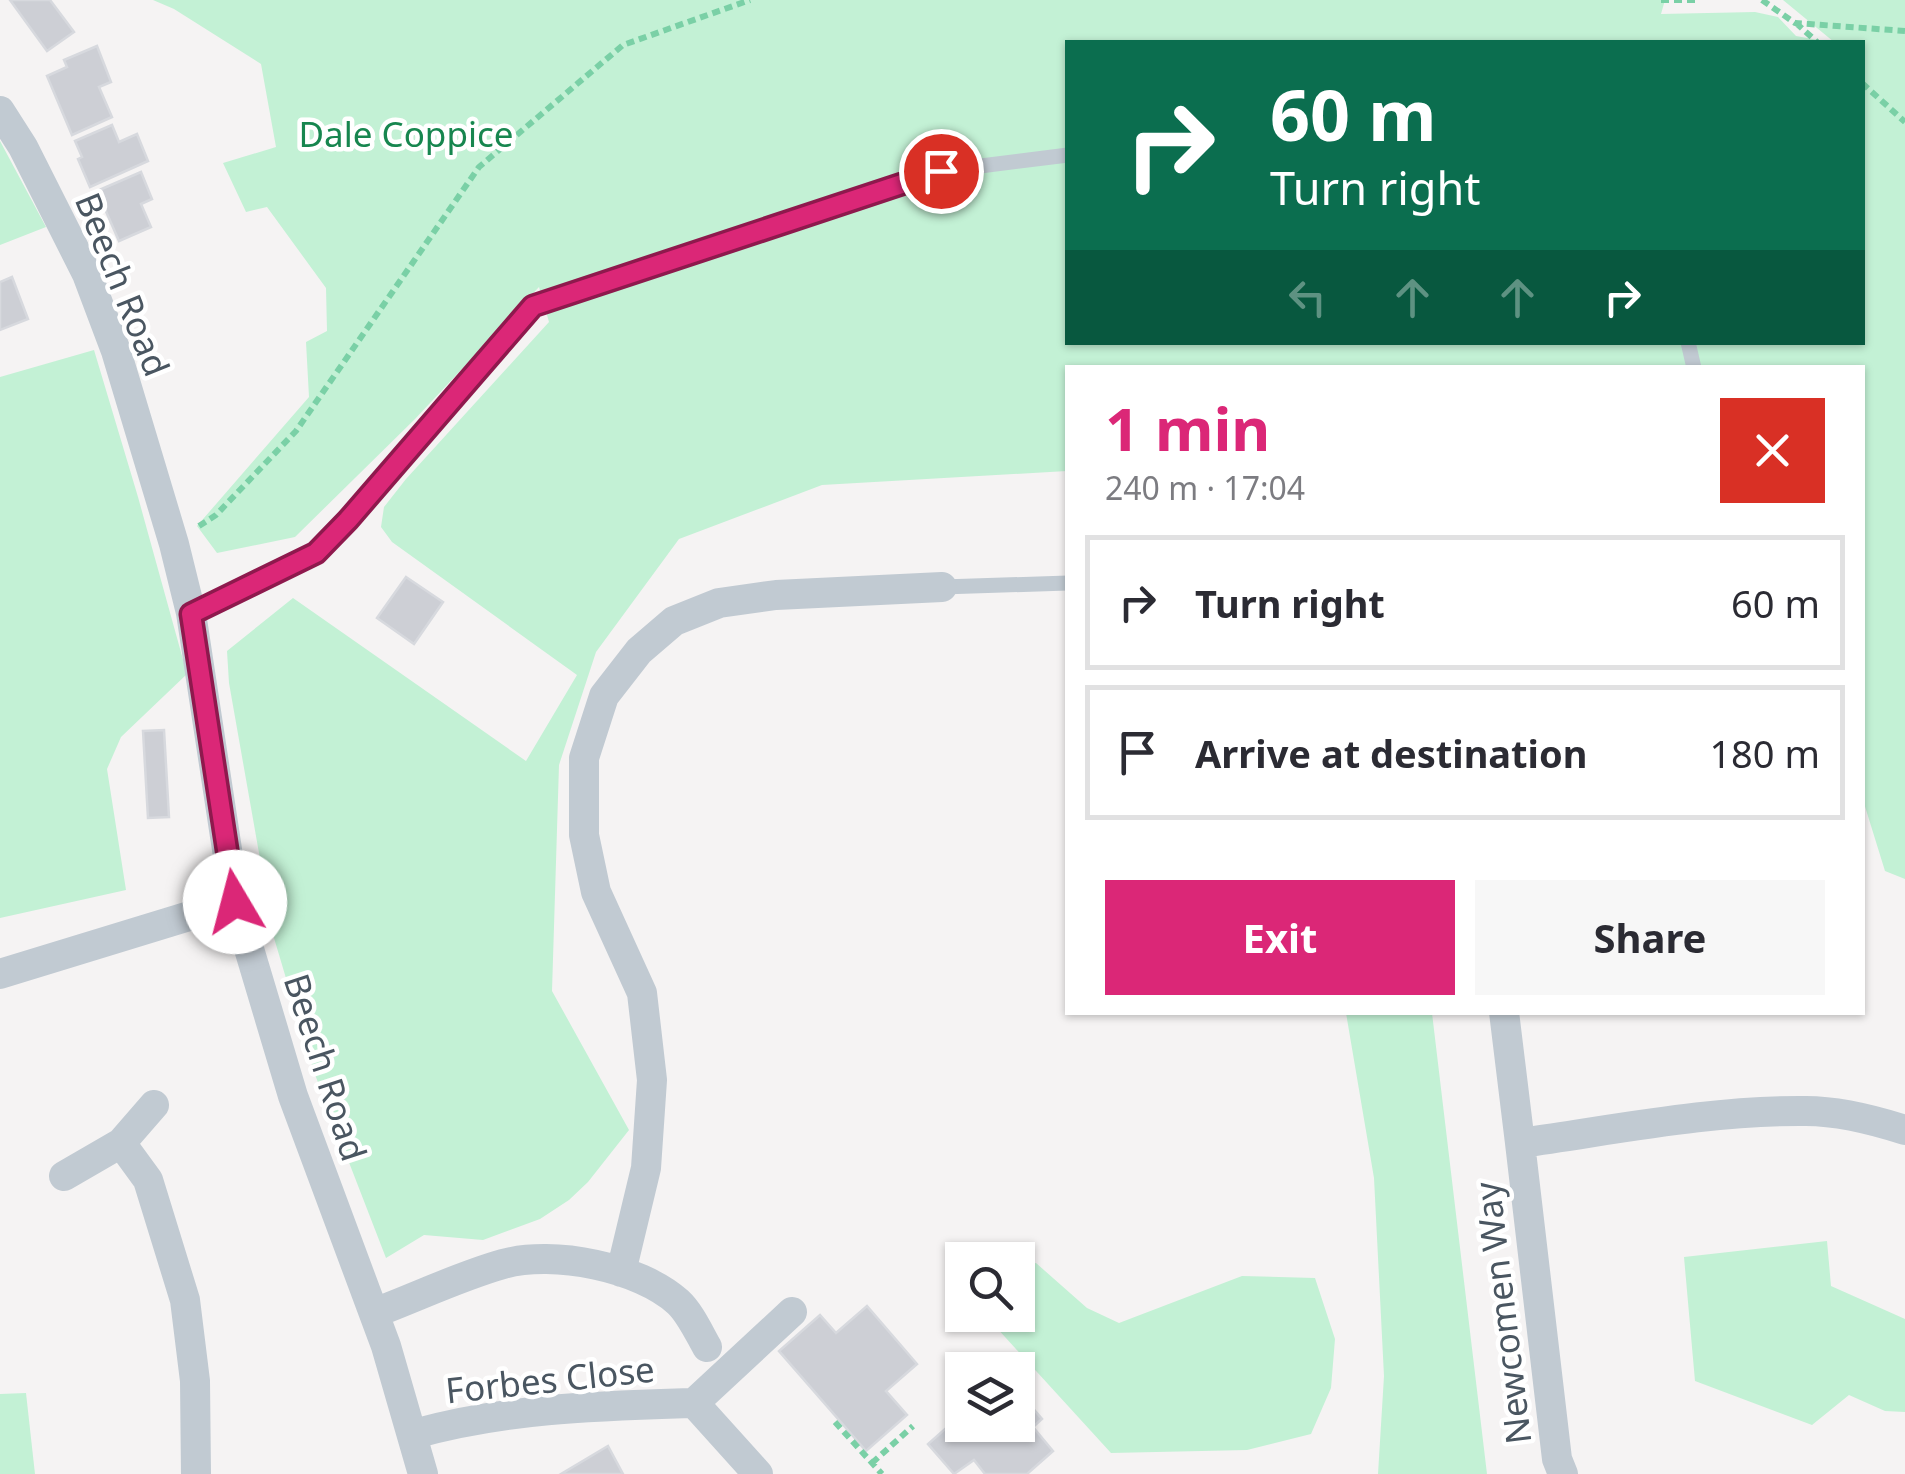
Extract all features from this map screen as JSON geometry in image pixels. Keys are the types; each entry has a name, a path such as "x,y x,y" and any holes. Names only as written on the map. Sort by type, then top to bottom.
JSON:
{"street":[{"name":"Beech Road","path":"0,112 23,147 87,274 116,351 191,614 235,902 293,1096 374,1313 424,1474"},
{"path":"621,1272 646,1168 652,1080 642,993 623,944 596,892 584,835 584,758 604,696 639,651 674,621 719,602 776,594 942,587"},
{"path":"0,974 235,902"},
{"name":"Newcomen Way","path":"1504,1015 1557,1459 1562,1474"},
{"path":"64,1176 121,1143 154,1105"},
{"name":"Newcomen Way","path":"1520,1143 1738,1113 1808,1110 1905,1130"},
{"path":"121,1143 148,1180 185,1300 195,1381 196,1474"},
{"name":"Forbes Close","path":"374,1313 506,1263 550,1260 640,1277 680,1303 707,1347"},
{"name":"Forbes Close","path":"414,1434 492,1415 584,1406 694,1403 792,1312"},
{"name":"Forbes Close","path":"694,1403 758,1474"}],"lane":[{"path":"191,614 316,553 533,306 941,171 1065,154"},
{"path":"942,587 1065,583"}],"path":[{"path":"174,544 216,515 296,431 479,167 623,45 750,0"},
{"path":"1662,0 1698,0"},
{"path":"1762,0 1816,40"},
{"path":"1796,22 1905,32"},
{"path":"1865,87 1905,122"},
{"path":"834,1422 882,1474"},
{"path":"872,1463 913,1426"}],"green space":[{"name":"Dale Coppice","path":"153,0 1665,0 1661,14 1755,12 1778,17 1796,36 1818,40 1065,40 1065,345 1865,345 1865,40 1832,40 1783,0 1905,0 1905,879 1885,871 1865,806 1865,365 1065,365 1065,471 822,485 679,539 596,652 559,765 552,991 629,1130 588,1182 540,1219 483,1240 424,1235 386,1258 314,1072 274,938 229,683 227,651 293,598 526,761 577,675 392,542 381,527 384,507 406,479 549,322 539,287 415,419 295,537 217,553 197,526 309,397 306,342 327,331 326,288 267,207 246,212 223,163 276,147 261,64"},
{"path":"0,141 46,227 0,245"},
{"path":"94,350 187,674 121,737 107,769 126,890 0,918 0,377"},
{"path":"1346,1015 1432,1015 1487,1474 1378,1474 1384,1376 1374,1178"},
{"path":"1827,1241 1831,1286 1905,1319 1905,1412 1885,1411 1849,1395 1812,1425 1695,1381 1684,1257"},
{"path":"1035,1263 1087,1308 1119,1323 1242,1276 1315,1278 1335,1339 1331,1388 1311,1434 1247,1450 1111,1453 1035,1370 1035,1352 1019,1352 1001,1332 1035,1332"},
{"path":"26,1393 35,1474 0,1474 0,1394"}],"building":[{"path":"10,0 50,0 74,32 47,51"},
{"path":"97,46 111,82 99,87 112,117 72,135 47,76 67,67 64,60"},
{"path":"112,125 119,142 137,134 148,161 90,187 75,141"},
{"path":"141,172 152,199 141,204 151,227 119,241 97,191"},
{"path":"12,277 28,319 0,330 0,282"},
{"path":"406,577 443,602 414,644 377,618"},
{"path":"164,730 169,817 148,818 143,731"},
{"path":"867,1306 917,1364 886,1391 907,1415 866,1451 779,1351 820,1315 836,1333"},
{"path":"945,1429 945,1442 1035,1442 1035,1429 1053,1451 1027,1474 985,1474 974,1460 954,1474 928,1444"},
{"path":"608,1446 623,1474 561,1474"}],"route":[{"path":"235,902 191,614 316,553 533,306 941,171"}]}
